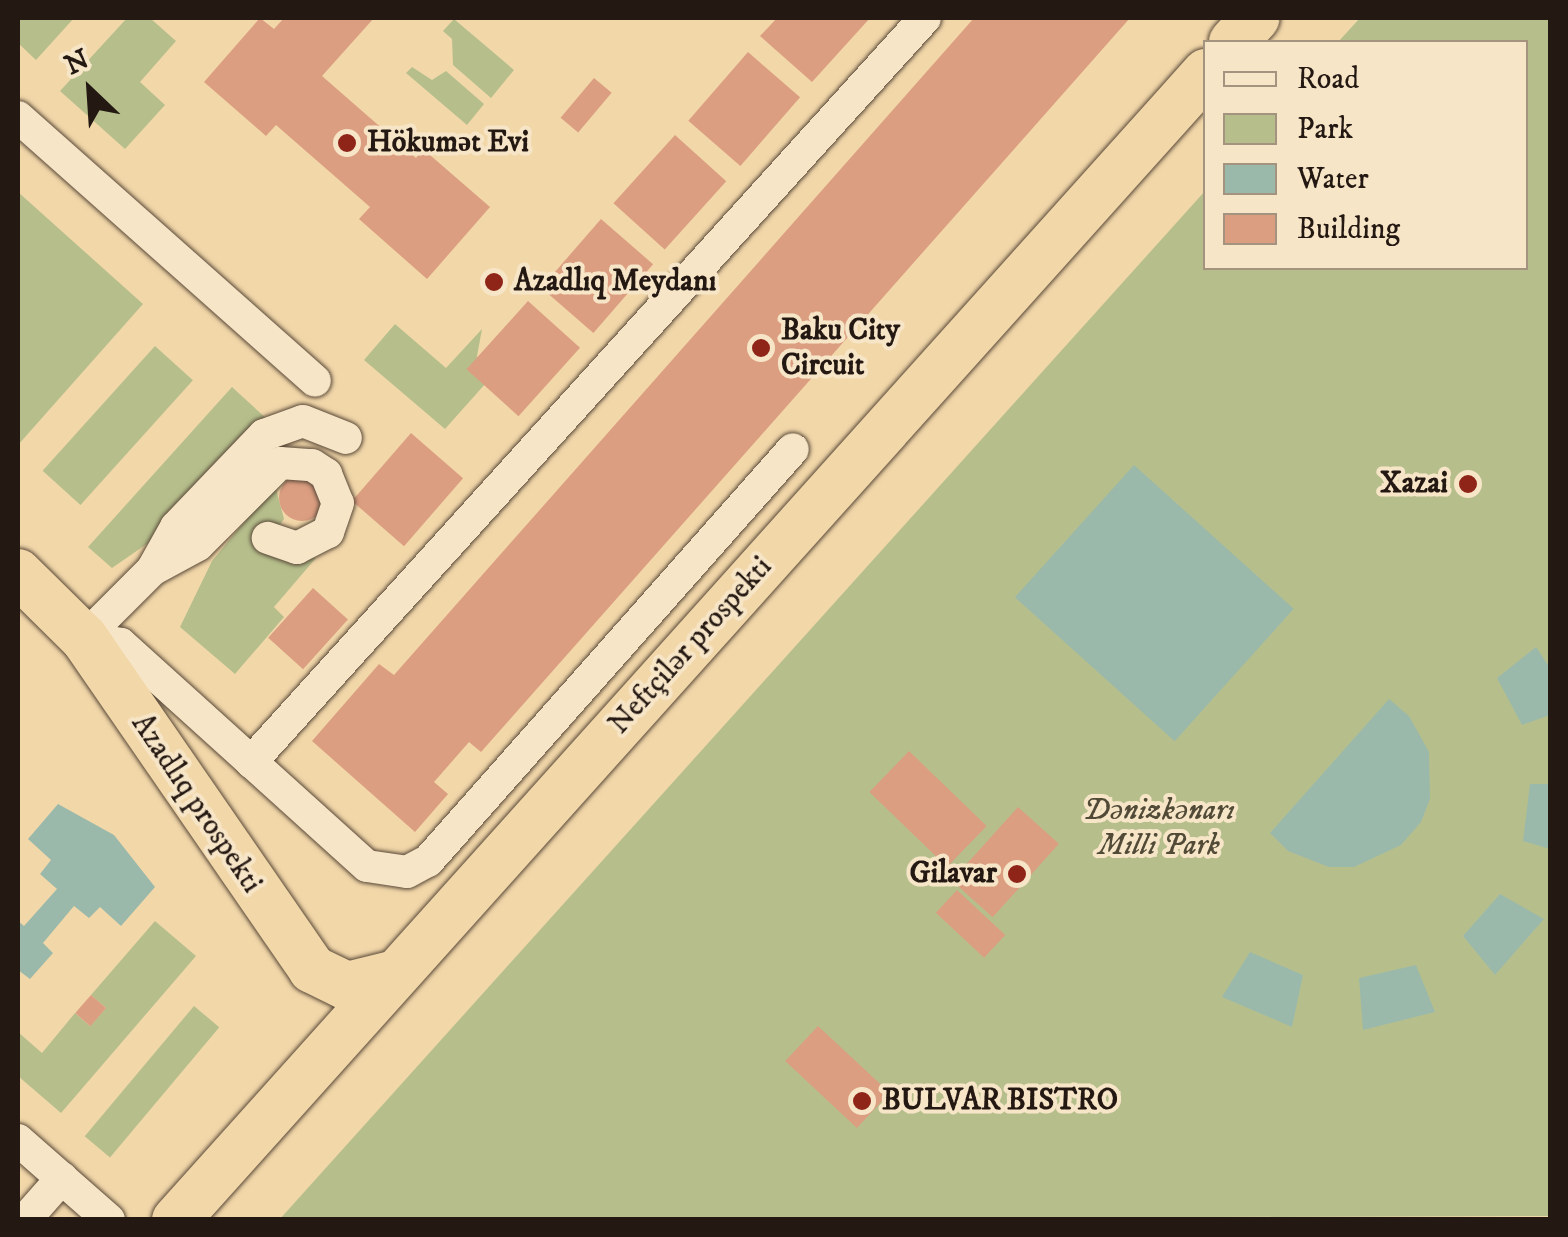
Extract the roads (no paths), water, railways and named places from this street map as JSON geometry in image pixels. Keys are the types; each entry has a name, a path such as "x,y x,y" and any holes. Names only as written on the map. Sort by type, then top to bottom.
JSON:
{"highway":[{"path":"1234,40 1255,18"},
{"name":"Neftçilər prospekti","path":"184,1214 1203,76"},
{"name":"Azadlıq prospekti","path":"18,573 84,638 312,968 347,986 396,974"}],"lane":[{"path":"251,762 925,18"},
{"path":"18,117 315,380"},
{"path":"84,638 152,570 176,527 264,435 303,421 346,438"},
{"path":"84,638 121,644 367,866 396,874 418,868 793,448"},
{"path":"152,570 198,545 280,463 312,464 326,474 338,502 328,532 297,548 268,538"},
{"path":"18,1140 109,1220"},
{"path":"25,1220 62,1178"}],"water":[{"path":"1134,465 1294,609 1175,741 1015,597"},
{"path":"1536,647 1550,668 1550,715 1522,725 1497,678"},
{"path":"1389,699 1409,716 1429,752 1430,799 1421,822 1401,845 1354,867 1329,867 1288,851 1270,833"},
{"path":"1530,784 1550,784 1550,849 1523,841"},
{"path":"58,804 114,835 155,887 121,926 100,907 89,918 74,906 43,943 53,953 30,979 18,970 18,921 24,926 57,889 40,874 51,860 28,839"},
{"path":"1500,894 1544,919 1495,975 1463,936"},
{"path":"1250,952 1303,975 1292,1027 1222,997"},
{"path":"1416,965 1435,1012 1363,1030 1359,978"}],"place":[{"name":"Hökumət Evi","path":"347,143"},
{"name":"Azadlıq Meydanı","path":"494,282"},
{"name":"Baku City Circuit","path":"761,348"},
{"name":"Xazai","path":"1468,484"},
{"name":"Gilavar","path":"1017,874"},
{"name":"BULVAR BISTRO","path":"862,1101"}],"park label":[{"name":"Dənizkənarı Milli Park","path":"1159,828"}]}
